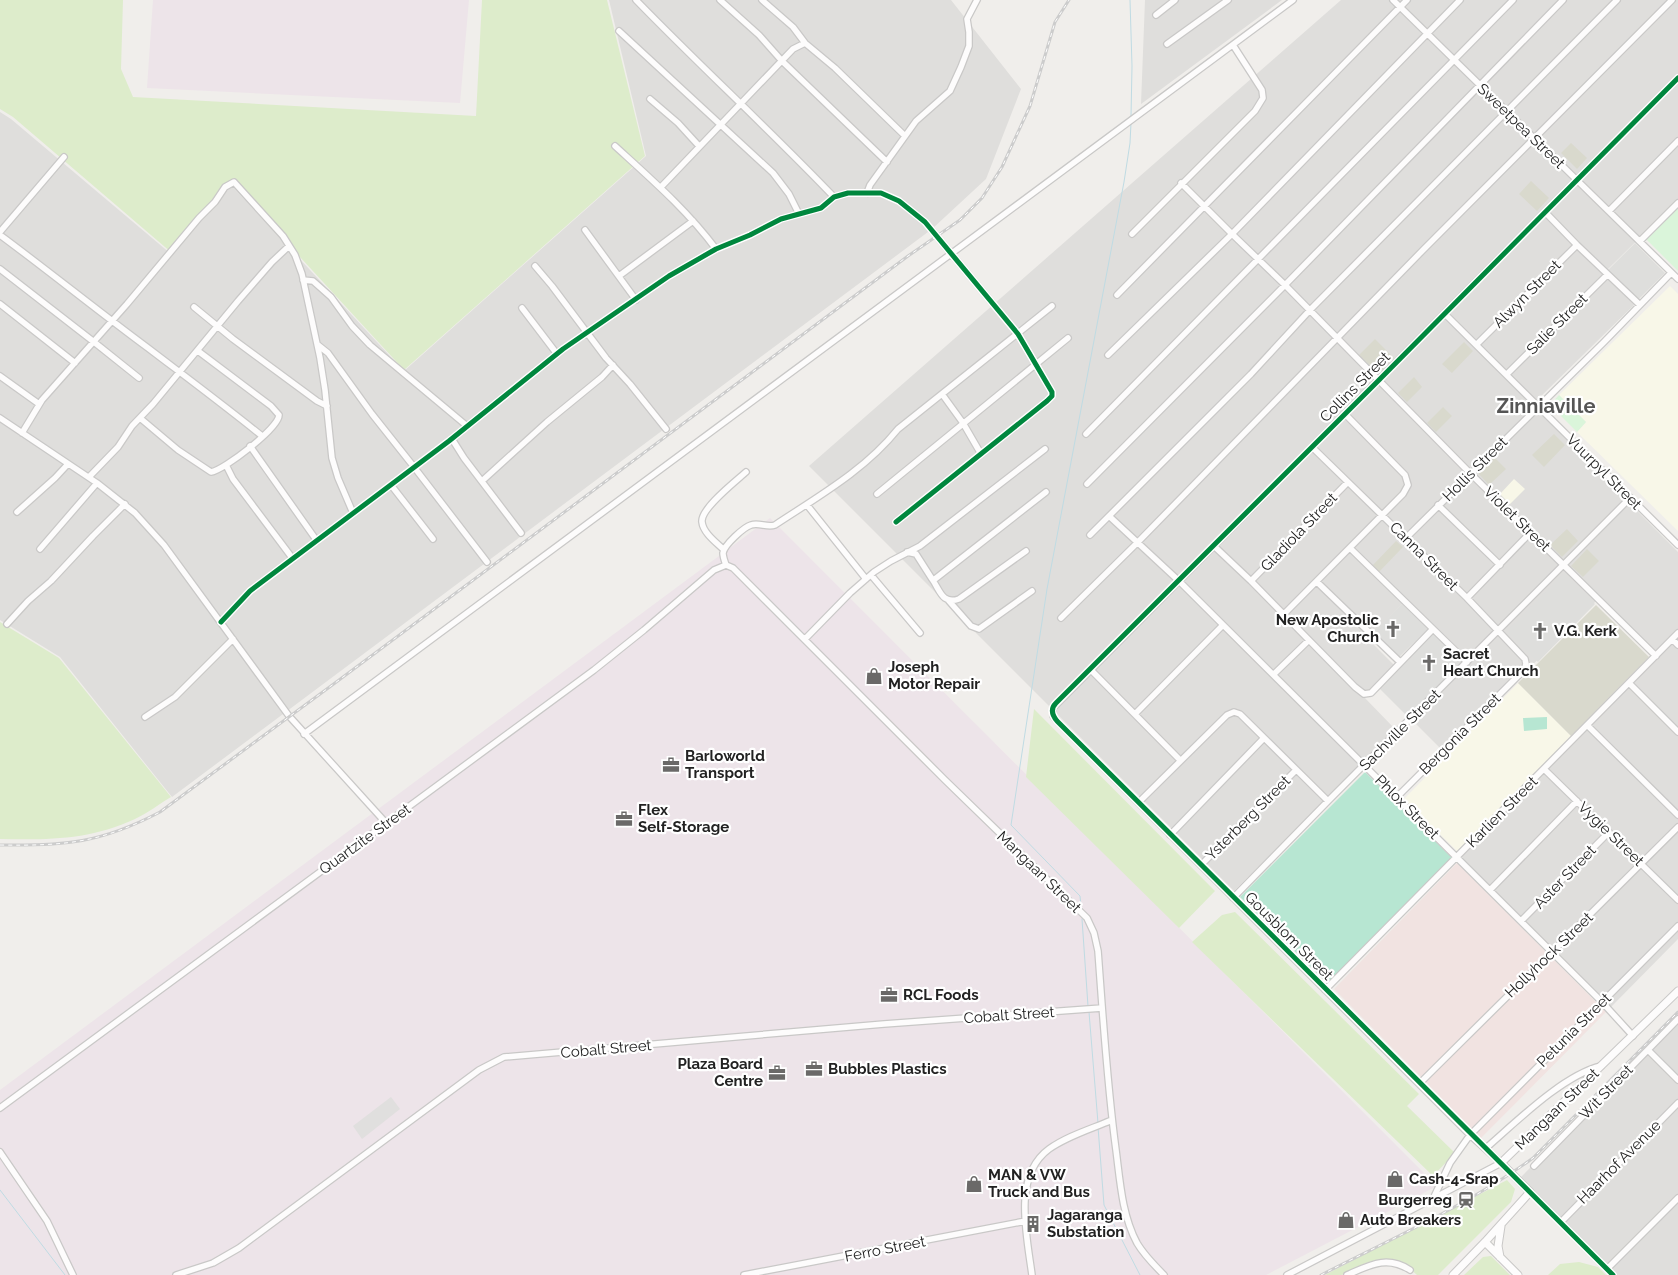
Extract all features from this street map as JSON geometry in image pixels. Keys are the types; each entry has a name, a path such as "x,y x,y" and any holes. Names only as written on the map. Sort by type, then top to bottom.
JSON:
{"street":[{"path":"636,0 740,104 803,163 834,197"},
{"path":"720,0 759,35 782,61 887,162"},
{"path":"762,0 793,26 805,43 835,68 905,136"},
{"path":"867,193 870,185 916,121 950,91 962,67 969,46 967,19 977,0"},
{"path":"1156,15 1175,0"},
{"path":"1167,44 1228,0"},
{"path":"304,734 1293,0"},
{"name":"Sweetpea Street","path":"1393,0 1506,112 1609,210 1678,280"},
{"path":"1118,296 1407,0"},
{"path":"1108,355 1232,234 1460,0"},
{"path":"1086,434 1513,0"},
{"path":"1087,484 1563,0"},
{"path":"1090,535 1251,374 1310,310 1617,0"},
{"path":"1061,618 1672,0"},
{"path":"619,31 721,123 773,173 789,194 799,214"},
{"path":"661,187 794,49 805,43"},
{"path":"1132,234 1237,130 1255,111 1263,98 1262,90 1233,45"},
{"name":"Collins Street","path":"1052,713 1054,705 1678,79"},
{"path":"650,99 678,123 699,146"},
{"path":"1609,210 1678,141"},
{"path":"615,146 661,187 716,249"},
{"path":"64,157 0,234 179,370 262,436"},
{"path":"22,433 39,404 113,321 199,218 216,202 225,187 234,182 283,236 295,255 303,280 317,345 327,406 332,458 352,513"},
{"name":"Violet Street","path":"1181,184 1285,284 1470,473 1656,656"},
{"path":"221,622 250,591 452,439 557,354 669,276 716,249 750,235 781,219 821,208 834,197 848,192 881,192 899,201 925,222 1018,334 1050,387 1052,396 896,522"},
{"path":"1640,241 1678,203"},
{"path":"1545,212 1640,305"},
{"path":"619,276 693,221"},
{"path":"585,230 636,300"},
{"name":"Alwyn Street","path":"1477,344 1577,245"},
{"path":"89,478 118,447 132,426 154,404 179,370 198,351 272,262 289,246"},
{"path":"536,266 613,365 666,429"},
{"path":"0,269 139,378"},
{"name":"Hollis Street","path":"1406,538 1671,273"},
{"name":"Salie Street","path":"1507,374 1607,274"},
{"path":"303,280 313,281 331,297 370,345 467,426"},
{"path":"0,304 76,363"},
{"path":"726,565 724,550 726,545 747,527 757,524 776,526 868,461 885,445 898,428 1052,306"},
{"path":"194,307 317,401 327,406"},
{"path":"522,308 557,354"},
{"name":"Vuurpyl Street","path":"1445,314 1678,545"},
{"path":"877,494 1068,338"},
{"path":"317,345 328,353 372,414 486,562"},
{"path":"140,418 178,450 211,472 217,471 226,465 279,420 279,415 271,406 198,351"},
{"path":"482,481 546,422 602,377 613,365"},
{"path":"0,376 39,404"},
{"path":"942,394 963,423 981,454"},
{"path":"1284,614 1403,494 1408,485 1405,475 1345,414"},
{"path":"0,418 98,483 125,504 164,545 304,734 386,823"},
{"path":"452,439 521,533"},
{"path":"250,446 317,541"},
{"path":"805,639 869,577 891,561 920,546 1045,448"},
{"name":"Canna Street","path":"1312,448 1406,538 1525,659 1524,670"},
{"path":"17,512 68,464"},
{"path":"226,465 233,479 293,559"},
{"path":"724,550 705,529 702,523 702,516 710,505 746,472"},
{"path":"40,549 98,483"},
{"name":"Gladiola Street","path":"1251,581 1347,483"},
{"path":"391,485 433,538"},
{"path":"932,579 945,572 1046,492"},
{"name":"Sachville Street","path":"1233,898 1630,498"},
{"path":"6,624 51,581 125,504"},
{"path":"807,505 920,633"},
{"path":"1438,505 1500,565"},
{"name":"Phlox Street","path":"1109,516 1179,581 1366,765 1602,1002 1633,1036"},
{"path":"1466,598 1531,532"},
{"path":"1214,546 1361,692 1371,693 1432,630"},
{"path":"1350,548 1432,630 1467,662"},
{"path":"949,601 959,599 1026,551"},
{"path":"907,552 916,554 944,598 949,601 971,626 978,629 1032,591"},
{"name":"Mangaan Street","path":"726,565 733,568 945,780 1087,918 1094,933 1098,951 1112,1120 1120,1186 1137,1243 1164,1275"},
{"name":"Quartzite Street","path":"0,1108 594,670 714,570 726,565"},
{"path":"1317,582 1400,662"},
{"path":"1134,714 1223,625"},
{"name":"Karlien Street","path":"1325,990 1678,633"},
{"path":"145,716 175,697 233,639"},
{"path":"1672,639 1678,645"},
{"path":"1274,674 1308,640"},
{"path":"1090,669 1180,760"},
{"name":"Bergonia Street","path":"1397,797 1524,670"},
{"path":"1629,683 1678,732"},
{"name":"Gousblom Street","path":"1052,713 1057,722 1470,1135 1486,1148 1530,1192"},
{"path":"1139,802 1230,713 1240,714 1328,802"},
{"path":"1588,726 1678,815"},
{"path":"1170,835 1264,738"},
{"name":"Vygie Street","path":"1544,769 1678,900"},
{"name":"Ysterberg Street","path":"1201,865 1296,770"},
{"path":"1490,890 1576,801"},
{"name":"Hollyhock Street","path":"1420,1083 1678,827"},
{"name":"Aster Street","path":"1521,922 1609,832"},
{"name":"Petunia Street","path":"1432,1199 1450,1163 1470,1135 1678,926"},
{"name":"Mangaan Street","path":"1287,1275 1501,1163 1678,991"},
{"name":"Cobalt Street","path":"176,1275 213,1264 239,1248 472,1075 486,1065 504,1057 1102,1008"},
{"name":"Wit Street","path":"1534,1166 1678,1019"},
{"path":"1648,1050 1678,1080"},
{"path":"1486,1148 1543,1100 1581,1073 1603,1065"},
{"name":"Haarhof Avenue","path":"1561,1222 1678,1103"},
{"path":"1032,1275 1026,1221 1026,1190 1031,1170 1038,1158 1059,1143 1112,1120"},
{"path":"0,1152 47,1221 73,1275"},
{"path":"1453,1275 1530,1192 1613,1275"},
{"path":"1607,1269 1678,1198"},
{"name":"Ferro Street","path":"744,1275 1026,1221"},
{"path":"1500,1258 1498,1240 1502,1224"},
{"path":"1485,1242 1518,1275"},
{"path":"1347,1275 1366,1267 1387,1262 1395,1262 1410,1270"}],"shaded area":[{"path":"153,0 469,0 460,103 147,88"},
{"path":"609,0 951,0 1021,89 986,179 932,229 172,797 60,657 0,620 0,112 11,119 171,254 230,184 404,371 646,156"},
{"path":"1145,0 1282,0 1141,104"},
{"path":"1341,0 1678,0 1678,200 1603,274 1634,305 1532,405 1678,552 1678,939 1611,1007 1461,857 1659,656 1600,597 1445,753 1413,721 1472,661 1407,599 1368,639 1394,665 1363,696 1395,729 1234,891 809,466"},
{"path":"1571,143 1587,158 1577,169 1561,153"},
{"path":"1531,181 1549,198 1537,211 1519,194"},
{"path":"1635,243 1665,273 1638,300 1608,270"},
{"path":"1670,286 1678,294 1678,531 1577,432 1586,422 1559,395"},
{"path":"1375,339 1394,358 1379,374 1359,355"},
{"path":"1464,342 1473,351 1452,373 1442,364"},
{"path":"1414,377 1422,387 1407,402 1398,393"},
{"path":"1443,407 1452,416 1436,432 1427,423"},
{"path":"1554,434 1565,445 1544,467 1532,455"},
{"path":"1494,457 1506,469 1489,485 1478,473"},
{"path":"1514,479 1525,489 1510,504 1500,494"},
{"path":"770,518 1437,1186 1266,1275 0,1275 0,1090"},
{"path":"1567,529 1578,541 1562,557 1550,545"},
{"path":"1396,541 1403,547 1378,573 1372,566"},
{"path":"1587,549 1599,561 1583,577 1571,566"},
{"path":"1564,573 1595,604 1538,662 1509,633 1509,629"},
{"name":"New Apostolic Church","path":"1402,604 1428,629 1399,657 1374,632"},
{"path":"1596,605 1649,657 1571,736 1518,683"},
{"name":"Sacret Heart Church","path":"1433,632 1463,662 1409,718 1379,688"},
{"path":"1518,683 1571,736 1457,851 1404,799"},
{"path":"1457,863 1606,1012 1481,1138 1334,989"},
{"path":"1678,1018 1678,1275 1617,1275 1520,1178"},
{"path":"391,1097 400,1109 362,1139 353,1126"}],"green space":[{"path":"0,0 123,0 121,69 133,97 476,116 482,0 607,0 645,156 404,370 231,182 172,253 13,117 0,109"},
{"path":"1678,207 1678,271 1646,239"},
{"path":"1559,395 1586,422 1577,432 1550,405"},
{"path":"0,622 59,658 171,797 135,819 102,831 52,839 0,839"},
{"path":"1034,709 1215,891 1179,928 1026,777"},
{"path":"1547,717 1547,729 1524,731 1523,718"},
{"path":"1365,772 1452,858 1327,983 1240,897"},
{"path":"1235,912 1419,1094 1407,1106 1455,1153 1433,1176 1192,942 1222,915"},
{"path":"1507,1180 1515,1189 1511,1202 1438,1275 1417,1275 1404,1264 1383,1259 1367,1262 1341,1275 1325,1275"},
{"path":"1491,1256 1510,1275 1464,1275 1483,1257"},
{"path":"1579,1262 1598,1267 1606,1275 1548,1275 1560,1264"}],"waterway":[{"path":"1130,0 1131,117"},
{"path":"1081,906 1080,896 1011,825 1047,589 1124,182 1131,123"},
{"path":"1082,919 1088,1006"},
{"path":"1089,1012 1098,1123"},
{"path":"1098,1127 1104,1205 1140,1275"},
{"path":"0,1190 65,1275"}],"railway":[{"path":"0,845 44,845 82,840 119,830 160,812 908,256 960,220 982,198 1002,167 1030,106 1055,22 1069,0"},
{"path":"1321,1275 1457,1206 1509,1175 1533,1158 1678,1012"}],"cycle path":[{"path":"1613,1275 1057,721 1052,710 1054,705 1678,78"},
{"path":"221,622 250,591 449,441 563,349 669,276 716,249 750,235 781,219 821,208 834,197 848,193 881,193 899,201 925,222 1018,334 1052,392 1052,396 1047,401 896,522"}],"place":[{"name":"New Apostolic Church","path":"1393,629"},
{"name":"V.G. Kerk","path":"1540,631"},
{"name":"Sacret Heart Church","path":"1429,663"},
{"name":"Joseph Motor Repair","path":"874,676"},
{"name":"Barloworld Transport","path":"671,765"},
{"name":"Flex Self-Storage","path":"624,819"},
{"name":"RCL Foods","path":"889,995"},
{"name":"Bubbles Plastics","path":"814,1069"},
{"name":"Plaza Board Centre","path":"777,1073"},
{"name":"Cash-4-Srap","path":"1395,1179"},
{"name":"MAN & VW Truck and Bus","path":"974,1184"},
{"name":"Burgerreg","path":"1466,1200"},
{"name":"Auto Breakers","path":"1346,1220"},
{"name":"Jagaranga Substation","path":"1033,1224"}],"district":[{"name":"Zinniaville","path":"1546,406"}]}
